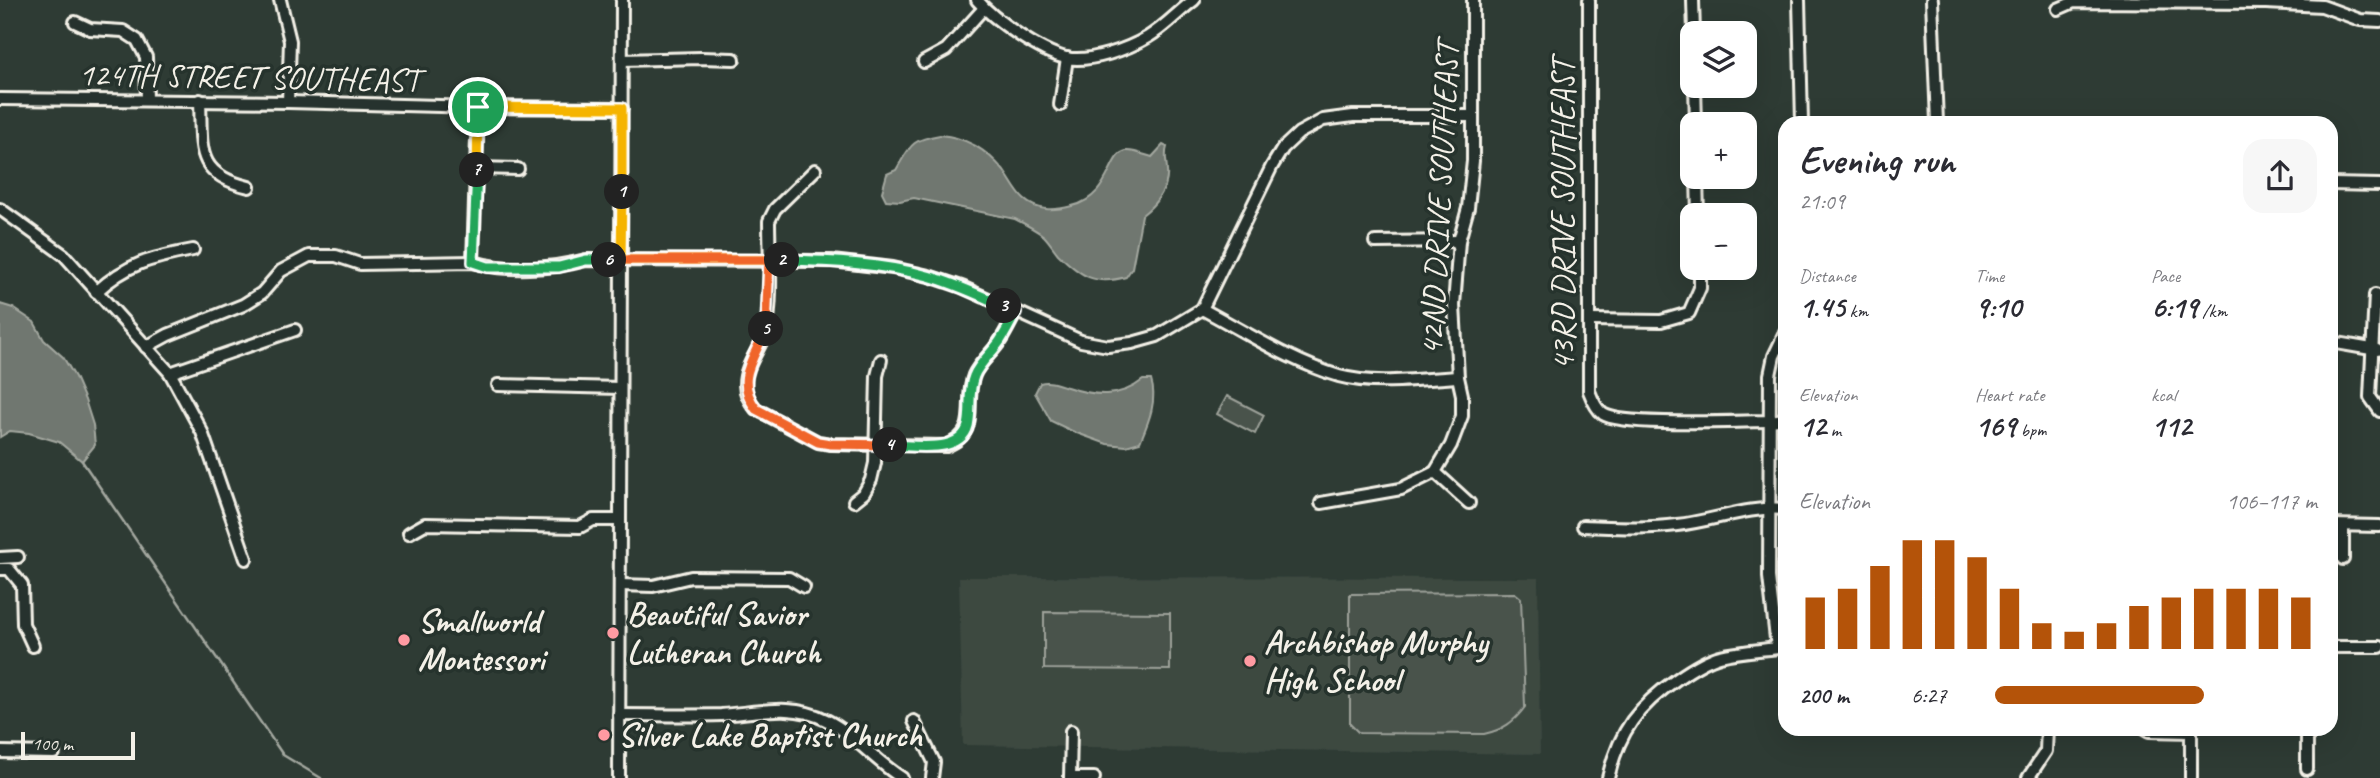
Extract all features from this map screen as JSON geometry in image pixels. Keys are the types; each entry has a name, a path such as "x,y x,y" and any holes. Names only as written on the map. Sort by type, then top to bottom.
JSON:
{"street":[{"path":"280,0 289,41 288,102"},
{"path":"619,778 622,0"},
{"path":"923,62 946,50 981,4 1021,37 1067,58 1096,57 1122,49 1150,36 1194,0"},
{"name":"42ND DRIVE SOUTHEAST","path":"1434,472 1451,445 1462,416 1454,305 1459,242 1468,208 1474,161 1474,0"},
{"name":"43RD DRIVE SOUTHEAST","path":"1589,0 1589,391 1601,413 1613,418 1637,421 1770,421"},
{"path":"1693,0 1694,21"},
{"path":"1798,0 1801,116"},
{"path":"1932,0 1937,116"},
{"path":"2058,9 2074,2 2266,2 2322,6 2360,20 2380,21"},
{"path":"75,22 90,29 123,30 137,40 146,57 147,100"},
{"path":"1060,105 1067,58"},
{"path":"622,60 734,60"},
{"name":"124TH STREET SOUTHEAST","path":"0,99 622,108"},
{"path":"200,100 202,151 209,168 228,182 248,187"},
{"path":"473,262 478,107"},
{"path":"146,347 168,335 243,305 262,293 281,271 310,256 337,257 360,264 473,262 488,267 559,267 586,260 832,261 893,268 929,276 962,287 1081,341 1108,346 1132,343 1157,336 1202,309 1272,166 1283,148 1299,133 1322,120 1353,116 1472,116"},
{"path":"477,168 518,169"},
{"path":"815,170 775,209 769,221 765,330 747,370 745,384 749,400 756,409 818,442 946,446 956,442 965,433 969,424 970,389 975,373 1000,341 1016,312"},
{"path":"2338,184 2380,185"},
{"path":"0,209 64,255 170,373 202,432 246,559"},
{"path":"1375,242 1459,242"},
{"path":"96,292 116,274 129,267 193,250"},
{"path":"1590,320 1661,321 1676,318 1689,313 1700,288 1700,280"},
{"path":"2375,295 2377,350 2370,397 2380,411"},
{"path":"1202,309 1294,358 1339,376 1370,381 1458,377"},
{"path":"170,373 295,330"},
{"path":"2338,343 2377,350"},
{"path":"1778,348 1770,375 1769,577 1778,630"},
{"path":"855,500 864,493 871,480 877,376 881,360"},
{"path":"498,385 620,388"},
{"path":"1770,421 1778,420"},
{"path":"1321,503 1401,489 1434,472 1469,503"},
{"path":"1583,526 1678,525 1734,512 1778,509"},
{"path":"409,533 425,524 580,527 593,520 620,520"},
{"path":"2338,526 2380,526"},
{"path":"2338,532 2343,559"},
{"path":"0,558 18,558"},
{"path":"0,569 9,569 22,585 23,624 33,646"},
{"path":"620,585 653,586 691,577 789,578 804,587"},
{"path":"2338,647 2380,647"},
{"path":"1608,778 1619,740 1634,716 1651,697 1689,671 1720,656 1778,648"},
{"path":"619,715 720,715 766,709 807,713 824,719 845,732 902,778"},
{"path":"914,720 934,762 932,778"},
{"path":"1071,731 1070,778 1094,778"},
{"path":"2028,778 2046,751 2047,736"},
{"path":"2191,736 2192,778"},
{"path":"2307,736 2307,769"},
{"path":"0,752 54,753"}],"shaded area":[{"path":"940,135 959,139 983,151 1004,171 1025,200 1049,209 1072,206 1095,194 1120,154 1129,151 1152,157 1163,145 1167,147 1166,184 1156,201 1142,215 1132,268 1126,277 1105,280 1081,273 1058,254 1044,236 1015,219 914,198 886,200 882,192 887,174 896,170 912,145"},
{"path":"0,304 13,308 34,322 44,340 63,357 75,377 93,425 95,445 82,461 59,442 29,433 10,431 0,437"},
{"path":"1143,380 1151,380 1153,388 1151,412 1140,442 1126,446 1107,444 1051,421 1035,393 1043,382 1106,394 1125,390"},
{"path":"1227,396 1264,415 1255,434 1217,414"},
{"name":"Archbishop Murphy High School","path":"959,577 1538,578 1540,754 963,745"},
{"path":"1515,593 1521,598 1525,707 1512,721 1502,728 1484,734 1359,733 1350,724 1350,594"},
{"path":"1044,612 1170,613 1170,670 1044,669"}],"waterway":[{"path":"82,461 283,755 321,778"}],"place":[{"name":"Beautiful Savior Lutheran Church","path":"613,633"},
{"name":"Smallworld Montessori","path":"404,640"},
{"name":"Archbishop Murphy High School","path":"1250,661"},
{"name":"Silver Lake Baptist Church","path":"604,735"}],"route":[{"path":"478,107 473,262 488,267 559,267 586,260 621,260 695,260 769,260 765,330 747,370 745,384 749,400 756,409 818,442 831,444 946,446 956,442 965,433 969,424 970,389 975,373 1000,341 1016,312 962,287 929,276 861,263 769,260 695,260 621,260 622,108 478,107"}]}
